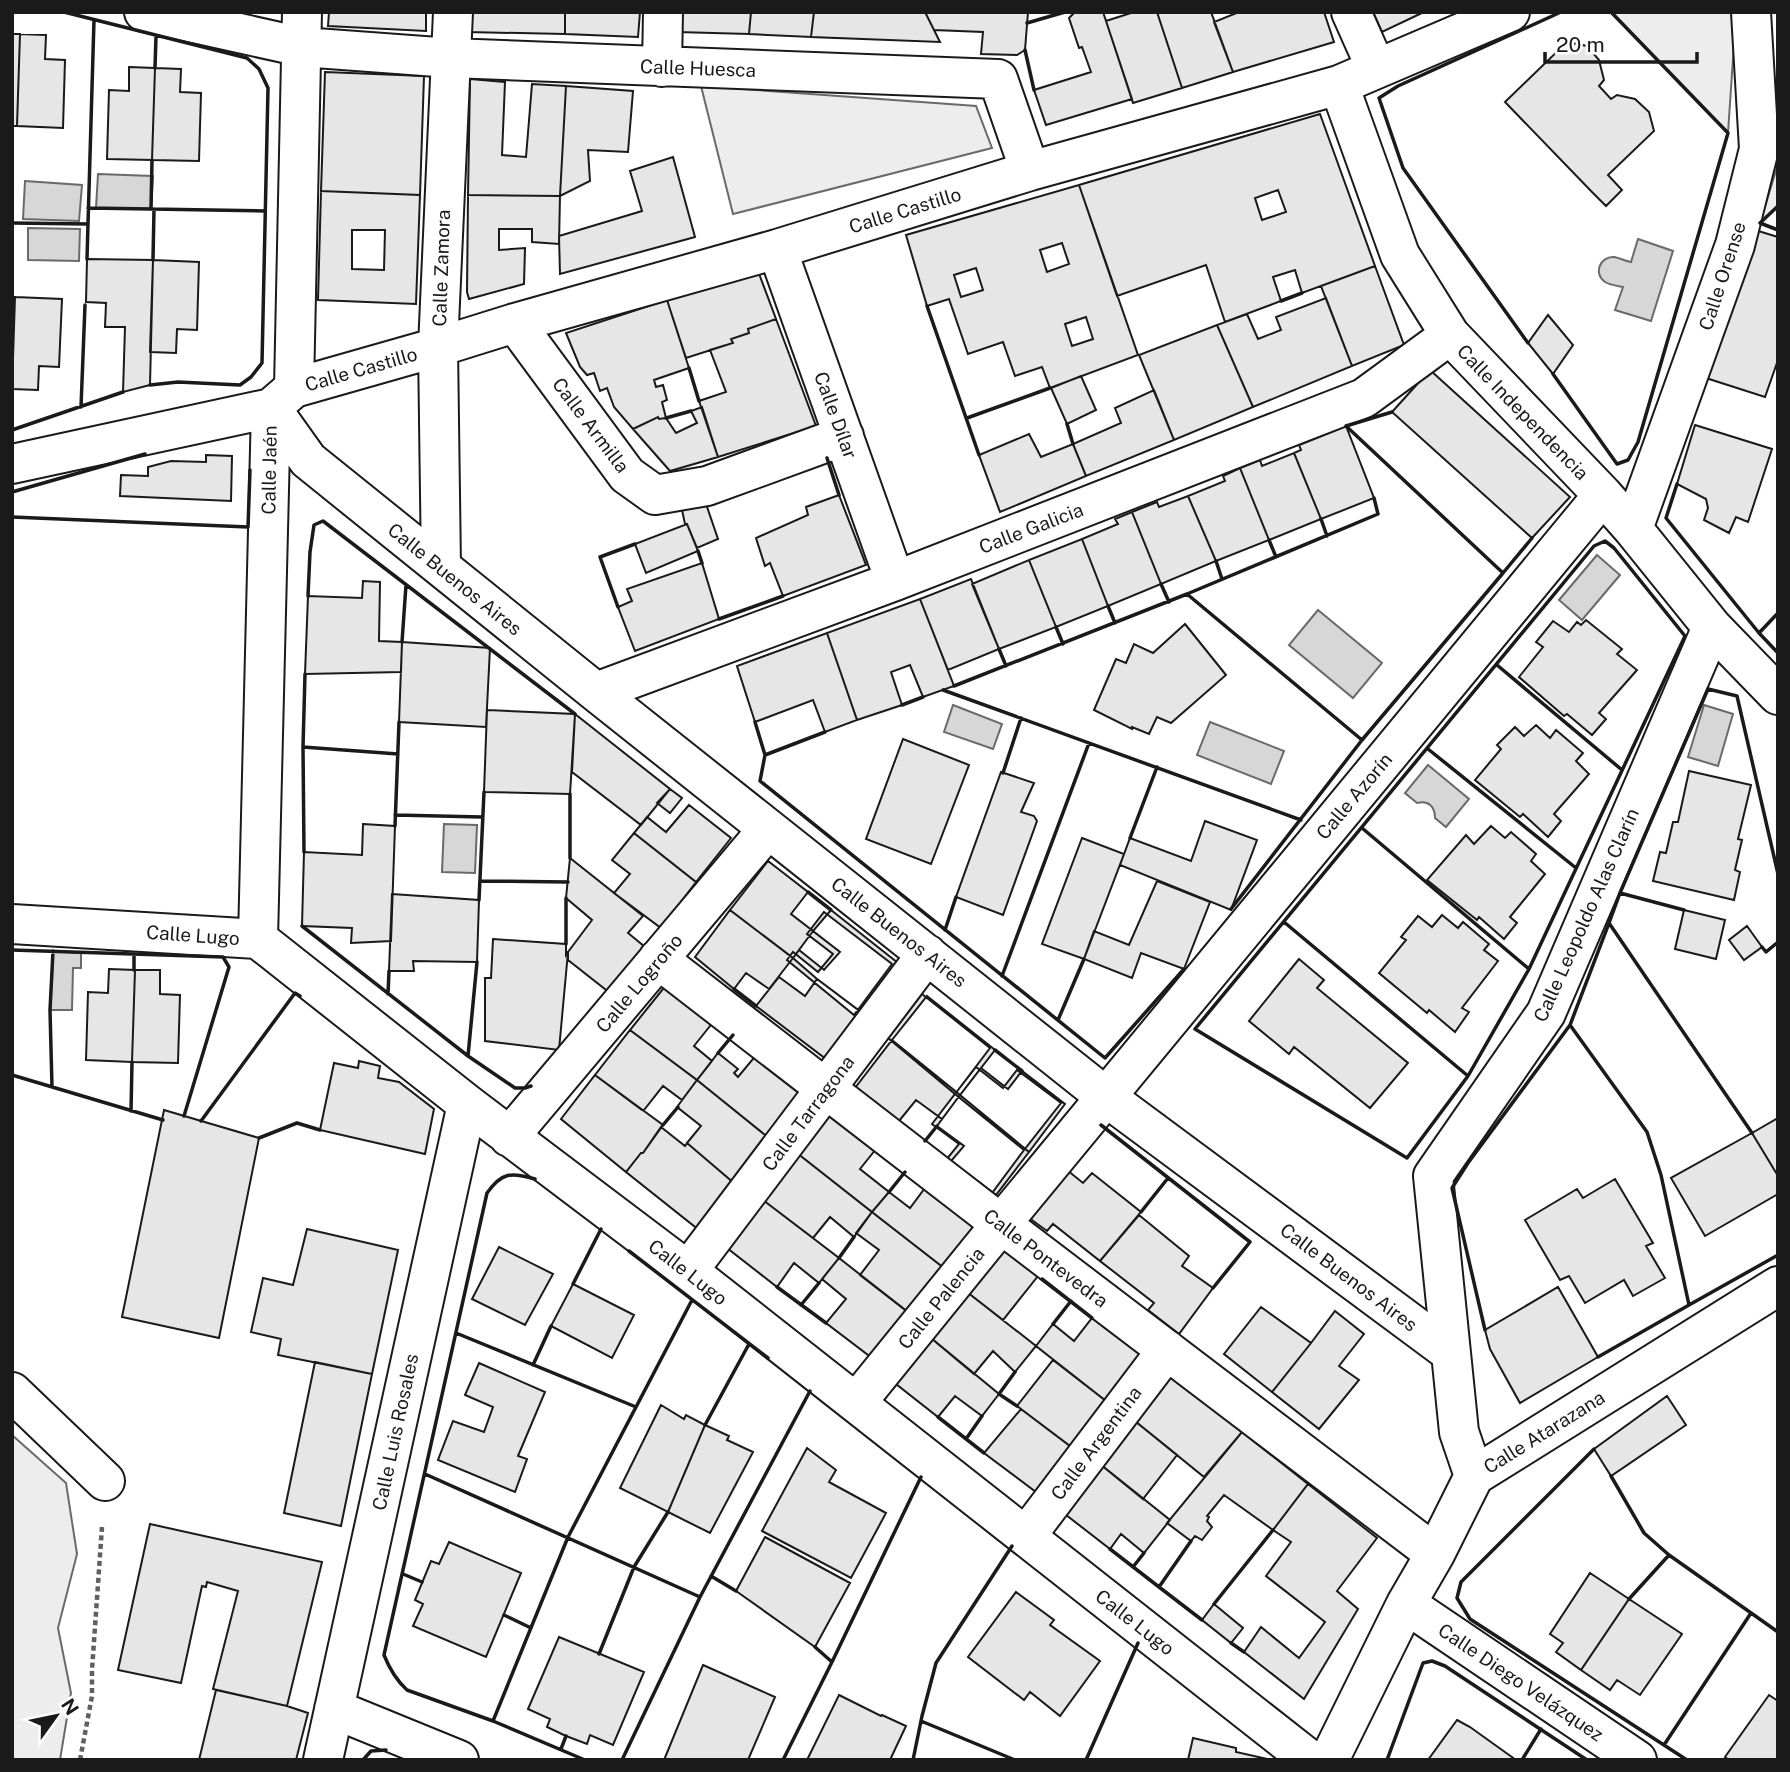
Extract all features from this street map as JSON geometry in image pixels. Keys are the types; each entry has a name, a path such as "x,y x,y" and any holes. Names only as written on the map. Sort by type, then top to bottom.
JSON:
{"street":[{"name":"Calle Huesca","path":"144,12 302,30 450,58 998,79 1030,171"},
{"name":"Calle Zamora","path":"441,567 438,347 453,12"},
{"path":"662,67 663,12"},
{"path":"1350,12 1376,68"},
{"name":"Calle Castillo","path":"12,464 282,398 515,323 777,249 1030,171 1339,85 1510,12"},
{"name":"Calle Orense","path":"1633,529 1735,245 1759,149 1751,12"},
{"name":"Calle Jaén","path":"258,939 282,398 302,30"},
{"name":"Calle Independencia","path":"1339,85 1401,255 1450,335 1603,495 1712,627 1778,695"},
{"name":"Calle Dílar","path":"777,249 895,581"},
{"name":"Calle Armilla","path":"515,323 626,475 655,495 707,486 844,436"},
{"name":"Calle Galicia","path":"596,692 895,581 1364,398 1450,335"},
{"name":"Calle Buenos Aires","path":"282,398 307,460 1106,1097 1451,1353"},
{"name":"Calle Azorín","path":"1106,1097 1603,495"},
{"name":"Calle Leopoldo Alas Clarín","path":"1451,1353 1433,1176 1546,1013 1712,627"},
{"name":"Calle Logroño","path":"509,1137 768,829"},
{"name":"Calle Lugo","path":"12,924 258,939 509,1137 688,1271 1310,1760"},
{"name":"Calle Tarragona","path":"688,1271 927,954"},
{"name":"Calle Pontevedra","path":"658,959 1435,1554"},
{"name":"Calle Palencia","path":"856,1403 1106,1097"},
{"name":"Calle Luis Rosales","path":"323,1760 467,1104"},
{"name":"Calle Atarazana","path":"1329,1760 1406,1604 1435,1554 1474,1476 1778,1286"},
{"name":"Calle Argentina","path":"1026,1536 1167,1350"},
{"path":"1451,1353 1459,1433 1474,1476"},
{"path":"12,1392 105,1481"},
{"name":"Calle Diego Velázquez","path":"1406,1604 1637,1760"},
{"path":"334,1709 458,1760"}],"path":[{"path":"80,1760 92,1696 105,1481"}],"shaded area":[{"path":"1611,12 1735,12 1728,133"},
{"path":"701,86 976,106 992,148 733,214"},
{"path":"1778,164 1778,206 1760,223"},
{"path":"98,174 153,176 151,209 96,208"},
{"path":"25,181 82,185 79,221 23,219"},
{"path":"28,228 80,229 79,261 28,260"},
{"path":"1638,239 1673,251 1651,321 1615,310 1623,287 1605,282 1599,275 1602,262 1609,257 1631,262"},
{"path":"1597,555 1620,575 1582,620 1559,600"},
{"path":"1318,610 1382,663 1353,698 1289,645"},
{"path":"953,705 1002,724 993,749 944,732"},
{"path":"1704,705 1733,714 1718,766 1688,757"},
{"path":"1210,722 1284,751 1271,784 1197,755"},
{"path":"1428,765 1469,799 1446,827 1435,818 1430,805 1417,803 1405,793"},
{"path":"444,824 477,825 475,873 442,872"},
{"path":"53,951 81,953 81,968 73,968 72,1010 50,1010"},
{"path":"12,1435 66,1483 77,1554 58,1628 71,1693 60,1760 12,1760"}],"building":[{"path":"329,12 426,12 426,31 328,26"},
{"path":"468,12 565,12 565,34 467,32"},
{"path":"565,12 640,12 638,37 565,34"},
{"path":"678,12 751,12 749,34 677,32"},
{"path":"751,12 814,12 811,37 749,34"},
{"path":"814,12 925,12 940,42 811,37"},
{"path":"925,12 1028,12 1025,50 1017,55 981,54 983,32 934,30"},
{"path":"1075,12 1103,12 1132,99 1046,125 1034,90 1091,72 1069,18"},
{"path":"1134,12 1157,12 1182,88 1133,103 1106,21"},
{"path":"1157,12 1211,12 1233,72 1182,88"},
{"path":"1239,12 1324,12 1334,42 1233,72 1214,22"},
{"path":"1373,12 1424,12 1382,32"},
{"path":"12,34 20,34 17,126 12,126"},
{"path":"20,34 46,35 45,59 65,60 63,128 17,126"},
{"path":"1567,42 1587,46 1599,60 1604,80 1599,86 1611,99 1617,95 1635,99 1649,112 1654,131 1608,175 1622,190 1606,206 1505,102"},
{"path":"129,67 155,68 152,160 107,159 109,90 129,91"},
{"path":"155,68 181,69 180,92 201,93 199,161 152,160"},
{"path":"325,72 424,76 420,195 321,191"},
{"path":"470,79 505,82 502,155 526,157 532,84 566,86 560,196 468,195"},
{"path":"566,86 633,91 628,152 588,150 590,181 560,196"},
{"path":"1320,114 1375,266 1302,293 1295,270 1273,277 1281,301 1225,322 1206,265 1117,296 1079,185","holes":["1278,190 1286,212 1262,220 1255,198"]},
{"path":"673,157 695,237 560,274 559,236 642,211 630,171"},
{"path":"1079,185 1138,355 1050,388 1042,367 1015,376 1003,342 968,354 949,299 927,306 906,235","holes":["1062,243 1069,264 1047,272 1040,250","976,268 983,290 961,297 954,275","1086,317 1093,339 1072,346 1065,324"]},
{"path":"321,191 420,195 416,304 318,300","holes":["352,230 385,230 384,270 352,269"]},
{"path":"468,195 560,196 559,244 532,242 532,229 499,229 499,250 525,248 524,284 469,299"},
{"path":"1755,230 1778,237 1778,360 1765,397 1706,378"},
{"path":"87,259 153,260 150,385 123,392 125,327 105,327 106,303 86,302"},
{"path":"153,260 199,262 197,330 177,329 176,353 150,352"},
{"path":"1375,266 1404,345 1352,366 1321,286"},
{"path":"758,271 776,319 748,329 749,333 731,339 733,343 686,358 667,300"},
{"path":"12,297 15,297 12,389"},
{"path":"15,297 62,299 59,367 39,366 38,390 12,389"},
{"path":"1326,298 1352,366 1253,407 1217,325 1247,314 1258,339 1281,330 1276,317"},
{"path":"667,300 689,368 654,380 656,387 663,385 667,400 662,402 666,418 658,417 633,429 614,407 607,388 600,391 594,373 587,375 580,367 566,333"},
{"path":"1548,315 1573,345 1553,374 1528,343"},
{"path":"776,319 816,426 718,457 699,401 726,392 710,350 733,343 731,339 749,333 748,329"},
{"path":"1217,325 1253,407 1174,440 1139,355"},
{"path":"1430,370 1570,497 1532,538 1392,412"},
{"path":"1081,376 1096,410 1067,424 1051,388"},
{"path":"1154,390 1174,440 1086,476 1073,444 1121,423 1115,408"},
{"path":"702,407 718,457 670,471 633,429 658,417 666,418 676,433 697,423 691,411"},
{"path":"1695,425 1772,449 1748,522 1736,517 1729,533 1704,520 1708,508 1706,499 1677,484"},
{"path":"1346,426 1374,498 1321,519 1294,453 1301,450 1299,445"},
{"path":"1029,434 1041,457 1073,444 1086,476 1000,512 979,455"},
{"path":"1294,453 1321,519 1269,540 1240,468 1260,460 1262,466"},
{"path":"206,455 232,456 231,501 120,496 121,475 148,476 148,467 171,461 206,462"},
{"path":"1240,468 1269,540 1216,561 1188,496 1225,481 1223,476"},
{"path":"839,495 866,565 783,596 770,563 765,566 756,538 808,515 806,507"},
{"path":"1188,496 1216,561 1161,584 1132,512 1157,502 1159,507"},
{"path":"705,501 718,539 697,548 685,524 682,510"},
{"path":"1132,512 1161,584 1108,606 1082,539 1118,524 1115,519"},
{"path":"687,524 698,551 646,573 635,544"},
{"path":"1082,539 1108,606 1056,627 1029,560"},
{"path":"1029,560 1056,627 999,649 972,584"},
{"path":"702,563 719,619 635,651 618,607 632,601 627,589"},
{"path":"971,579 999,649 948,670 920,599"},
{"path":"363,581 380,582 379,641 402,642 401,672 305,674 308,596 362,598"},
{"path":"920,599 954,686 923,697 910,665 891,672 902,705 857,720 827,633"},
{"path":"1586,620 1622,649 1617,654 1637,670 1599,713 1606,719 1592,735 1567,714 1564,716 1519,677 1543,647 1536,642 1553,621 1569,632 1577,622 1581,625"},
{"path":"1185,624 1226,675 1171,723 1157,717 1149,734 1132,729 1094,710 1116,659 1126,663 1134,644 1153,653"},
{"path":"827,633 857,720 825,732 813,700 755,722 737,666"},
{"path":"402,642 490,648 486,727 399,722"},
{"path":"487,710 575,714 570,794 484,792"},
{"path":"575,714 670,789 641,825 572,772"},
{"path":"1536,725 1550,738 1556,730 1583,753 1576,761 1589,774 1554,814 1561,821 1548,837 1523,814 1520,817 1475,780 1501,749 1497,745 1515,727 1524,736"},
{"path":"903,739 969,765 931,864 866,839"},
{"path":"1689,771 1751,785 1738,839 1742,840 1735,870 1740,872 1734,900 1653,881 1660,852 1666,853 1673,822 1678,822"},
{"path":"1001,772 1034,783 1021,812 1034,816 1037,821 1003,915 956,897"},
{"path":"670,789 682,798 670,813 657,803"},
{"path":"689,805 731,838 696,882 634,833 647,817 666,832"},
{"path":"1205,821 1257,840 1231,910 1120,865 1130,838 1191,861"},
{"path":"363,824 395,826 391,941 351,943 352,928 302,926 304,852 362,855"},
{"path":"1491,826 1505,838 1511,832 1536,854 1531,861 1545,874 1510,917 1517,923 1504,939 1479,917 1477,920 1427,880 1466,835 1474,844"},
{"path":"634,833 696,882 661,928 614,893 630,874 612,860"},
{"path":"1082,838 1124,854 1084,959 1042,944"},
{"path":"570,858 643,916 628,933 645,947 610,993 568,960 568,952 592,920 566,898"},
{"path":"768,861 808,892 791,914 813,931 793,958 730,910"},
{"path":"1157,881 1210,902 1184,969 1141,953 1132,978 1084,959 1094,931 1129,945"},
{"path":"392,894 479,900 477,962 413,961 414,971 389,971"},
{"path":"730,910 793,958 769,989 746,973 734,989 695,957"},
{"path":"831,910 898,963 861,1012 793,958 799,950 824,970 840,952 813,931"},
{"path":"1684,910 1725,920 1716,959 1675,949"},
{"path":"824,912 892,964 854,1015 787,960 793,952 818,972 833,954 807,934"},
{"path":"1442,915 1458,928 1463,922 1489,944 1484,950 1498,961 1462,1008 1469,1012 1455,1032 1429,1010 1427,1013 1379,973 1406,940 1401,937 1418,916 1432,927"},
{"path":"1747,926 1762,947 1744,960 1729,940"},
{"path":"493,939 566,944 566,955 568,952 559,1050 485,1041 485,978 491,978"},
{"path":"1299,959 1324,980 1317,988 1408,1063 1370,1108 1294,1047 1289,1054 1249,1021"},
{"path":"109,969 135,970 132,1062 86,1060 88,992 108,993"},
{"path":"135,970 160,970 160,994 180,995 178,1063 132,1062"},
{"path":"779,977 805,996 817,979 861,1012 826,1059 756,1006"},
{"path":"667,984 714,1021 694,1046 712,1061 697,1080 630,1030"},
{"path":"922,994 990,1048 955,1094 888,1038"},
{"path":"927,996 995,1050 960,1095 892,1040"},
{"path":"630,1030 697,1080 682,1100 663,1086 642,1110 595,1075"},
{"path":"892,1040 960,1095 942,1119 916,1100 899,1121 855,1088"},
{"path":"718,1053 738,1069 734,1073 738,1077 757,1054 808,1090 770,1139 697,1080"},
{"path":"359,1061 380,1066 378,1078 399,1082 434,1109 425,1154 320,1130 334,1063 358,1068"},
{"path":"976,1067 1003,1088 1017,1070 1061,1103 1024,1150 955,1094"},
{"path":"981,1068 1008,1089 1022,1071 1065,1104 1029,1152 960,1095"},
{"path":"595,1075 663,1125 626,1172 561,1119"},
{"path":"697,1080 770,1139 735,1184 687,1143 701,1126 677,1107"},
{"path":"955,1094 1024,1150 992,1193 946,1160 959,1144 932,1124"},
{"path":"960,1095 1029,1152 996,1195 951,1161 964,1146 937,1126"},
{"path":"164,1110 259,1138 219,1338 122,1317"},
{"path":"829,1111 876,1149 860,1169 889,1192 872,1212 797,1153"},
{"path":"1778,1118 1778,1176 1752,1133"},
{"path":"661,1127 685,1146 687,1143 735,1184 699,1230 626,1172"},
{"path":"1752,1133 1778,1176 1778,1194 1705,1236 1671,1178"},
{"path":"797,1153 872,1212 854,1237 830,1217 813,1238 763,1200"},
{"path":"1062,1166 1083,1183 1092,1173 1141,1212 1100,1261 1053,1224 1047,1231 1025,1215"},
{"path":"1615,1179 1653,1243 1646,1246 1665,1278 1633,1296 1624,1280 1585,1303 1569,1276 1560,1280 1525,1220 1577,1189 1583,1198"},
{"path":"925,1188 981,1233 949,1272 872,1212 889,1192 910,1208"},
{"path":"763,1200 839,1258 819,1283 794,1263 777,1287 727,1248"},
{"path":"872,1212 949,1272 913,1316 860,1275 879,1250 856,1233"},
{"path":"1139,1215 1189,1256 1182,1266 1213,1288 1179,1334 1148,1310 1154,1303 1100,1261"},
{"path":"307,1229 398,1250 372,1374 278,1355 281,1339 251,1332 263,1278 293,1285"},
{"path":"499,1247 553,1274 525,1325 472,1299"},
{"path":"1002,1248 1038,1276 1003,1320 967,1292"},
{"path":"839,1258 913,1316 876,1361 826,1323 846,1299 822,1279"},
{"path":"573,1284 634,1315 612,1358 551,1326"},
{"path":"1558,1287 1598,1357 1520,1403 1490,1349 1485,1330"},
{"path":"967,1292 1036,1346 1015,1372 993,1351 974,1374 931,1338"},
{"path":"1261,1307 1311,1343 1272,1392 1224,1354"},
{"path":"1335,1311 1364,1334 1339,1366 1359,1380 1319,1429 1272,1392"},
{"path":"1092,1318 1141,1355 1106,1401 1036,1346 1053,1324 1074,1341"},
{"path":"931,1338 999,1394 982,1416 955,1396 938,1417 896,1384"},
{"path":"1053,1360 1106,1401 1070,1446 1017,1406"},
{"path":"315,1362 372,1374 341,1526 284,1513"},
{"path":"479,1363 545,1392 518,1456 527,1459 515,1492 438,1460 453,1421 484,1432 493,1407 465,1395"},
{"path":"1170,1377 1242,1432 1204,1477 1135,1421"},
{"path":"1667,1396 1686,1425 1611,1476 1594,1449"},
{"path":"661,1405 684,1419 686,1415 705,1425 668,1512 620,1488"},
{"path":"1021,1409 1070,1446 1036,1492 984,1453"},
{"path":"1135,1421 1177,1455 1143,1499 1100,1464"},
{"path":"705,1425 729,1436 727,1440 753,1452 710,1533 668,1512"},
{"path":"1242,1432 1308,1484 1273,1530 1224,1495 1207,1516 1212,1527 1202,1540 1195,1536 1191,1541 1167,1523"},
{"path":"807,1448 836,1470 829,1482 886,1513 851,1578 762,1531"},
{"path":"1100,1464 1170,1520 1144,1553 1121,1534 1110,1549 1061,1511"},
{"path":"1308,1484 1377,1538 1337,1591 1358,1609 1304,1699 1244,1652 1261,1627 1299,1658 1325,1622 1266,1576 1291,1542 1273,1530"},
{"path":"150,1524 322,1562 287,1706 213,1689 238,1591 207,1582 206,1587 202,1586 181,1683 118,1670"},
{"path":"765,1537 850,1583 815,1647 736,1591"},
{"path":"449,1542 521,1573 486,1657 413,1626 423,1604 415,1600 431,1561 439,1564"},
{"path":"1590,1573 1629,1599 1581,1670 1556,1652 1563,1643 1550,1634"},
{"path":"1016,1592 1054,1620 1050,1625 1100,1661 1060,1716 1030,1692 1024,1700 968,1657"},
{"path":"1629,1599 1682,1634 1640,1695 1617,1680 1610,1690 1581,1670"},
{"path":"1214,1604 1243,1628 1231,1643 1202,1620"},
{"path":"559,1637 644,1672 613,1745 590,1735 587,1744 566,1736 547,1727 550,1719 528,1709"},
{"path":"703,1665 775,1697 748,1760 664,1760"},
{"path":"216,1690 308,1713 296,1760 199,1760"},
{"path":"839,1695 906,1726 890,1760 807,1760"},
{"path":"1769,1695 1778,1701 1778,1760 1729,1760 1725,1757"},
{"path":"1457,1720 1470,1727 1516,1760 1428,1760"},
{"path":"1193,1738 1236,1748 1236,1752 1272,1760 1188,1760"}],"wall":[{"path":"64,12 247,58 259,69 268,88 262,363 251,377 240,385 178,382 150,385"},
{"path":"1027,23 1065,12"},
{"path":"1528,343 1403,168 1379,98 1398,86 1561,12"},
{"path":"1553,374 1617,464 1628,460 1638,442 1728,133 1611,12"},
{"path":"12,223 88,224 94,20"},
{"path":"155,68 156,36"},
{"path":"1025,50 1034,90"},
{"path":"88,208 151,209 152,160"},
{"path":"1778,206 1760,223 1778,230"},
{"path":"151,209 265,211"},
{"path":"153,260 154,209"},
{"path":"87,259 88,224"},
{"path":"1281,301 1302,293"},
{"path":"81,407 85,305"},
{"path":"927,306 979,455"},
{"path":"689,368 699,401"},
{"path":"967,418 1050,388"},
{"path":"12,430 123,392"},
{"path":"666,418 691,411"},
{"path":"1392,412 1346,426 1503,573 1532,538"},
{"path":"1067,424 1073,444"},
{"path":"12,492 145,454"},
{"path":"827,458 839,495"},
{"path":"12,517 248,527 250,470"},
{"path":"1677,484 1666,518 1778,653"},
{"path":"1374,498 1378,514 1187,594 1362,740 1503,573"},
{"path":"1321,519 1327,536"},
{"path":"308,596 314,525 323,521 575,714"},
{"path":"1269,540 1276,557"},
{"path":"1605,541 1614,548 1685,636 1529,969 1468,1076 1407,1158 1195,1029 1594,546 1605,541"},
{"path":"618,607 600,557 635,544"},
{"path":"698,551 702,563"},
{"path":"1216,561 1222,579"},
{"path":"1161,584 1169,602"},
{"path":"402,642 406,585"},
{"path":"954,686 1187,594"},
{"path":"719,619 783,596"},
{"path":"1108,606 1115,623"},
{"path":"1759,633 1778,613"},
{"path":"1056,627 1063,644"},
{"path":"999,649 1006,666"},
{"path":"1497,665 1622,770"},
{"path":"305,674 303,747 398,754"},
{"path":"1684,910 1620,893 1708,689 1737,696 1778,874"},
{"path":"943,690 1301,820"},
{"path":"902,705 923,697"},
{"path":"1003,773 1021,718"},
{"path":"395,826 399,722"},
{"path":"755,722 765,755 760,781 1105,1058 1184,969"},
{"path":"765,755 825,732"},
{"path":"1231,909 1362,740"},
{"path":"1002,976 1089,743"},
{"path":"303,747 304,852"},
{"path":"1428,749 1576,868"},
{"path":"1130,838 1157,767"},
{"path":"479,900 484,792"},
{"path":"570,794 570,858"},
{"path":"395,815 482,817"},
{"path":"1362,828 1529,969"},
{"path":"480,881 568,882"},
{"path":"808,892 831,910"},
{"path":"1620,893 1609,923 1752,1133"},
{"path":"945,930 956,897"},
{"path":"566,898 566,944"},
{"path":"1284,922 1468,1076"},
{"path":"1609,923 1570,1025 1647,1132 1661,1175 1689,1305 1778,1255"},
{"path":"302,926 468,1056 477,962"},
{"path":"1762,947 1766,952 1778,942"},
{"path":"12,950 223,957 229,967 184,1116"},
{"path":"52,1087 50,1010 53,951"},
{"path":"134,954 134,970"},
{"path":"1058,1020 1084,959"},
{"path":"388,994 389,971"},
{"path":"734,989 756,1006"},
{"path":"201,1121 295,993 300,996"},
{"path":"1485,1330 1452,1188 1570,1025"},
{"path":"718,1053 733,1035"},
{"path":"995,1050 1022,1071"},
{"path":"468,1056 515,1088 531,1086"},
{"path":"131,1111 132,1062"},
{"path":"12,1075 163,1120"},
{"path":"663,1125 678,1107"},
{"path":"259,1138 297,1123 320,1130"},
{"path":"1101,1125 1250,1242 1213,1288"},
{"path":"925,1141 937,1126"},
{"path":"889,1192 905,1172"},
{"path":"535,1179 519,1175 502,1177 487,1193 384,1655 407,1690 493,1721 585,1760"},
{"path":"1141,1212 1168,1178"},
{"path":"573,1284 601,1229"},
{"path":"839,1258 854,1237"},
{"path":"629,1251 768,1358"},
{"path":"1042,1279 1092,1318"},
{"path":"801,1305 819,1283"},
{"path":"777,1287 826,1323"},
{"path":"493,1721 568,1537 692,1300"},
{"path":"1053,1324 1071,1301"},
{"path":"1598,1357 1689,1305"},
{"path":"533,1365 551,1326"},
{"path":"456,1333 636,1407"},
{"path":"705,1425 749,1344"},
{"path":"1015,1372 999,1394 1017,1406"},
{"path":"700,1597 810,1391"},
{"path":"966,1439 982,1416"},
{"path":"938,1417 984,1453"},
{"path":"1594,1449 1461,1582 1457,1598 1470,1619 1687,1760"},
{"path":"425,1474 700,1597 622,1760"},
{"path":"1611,1476 1644,1533 1669,1555 1778,1632"},
{"path":"832,1662 921,1477"},
{"path":"599,1654 634,1567 668,1512"},
{"path":"1214,1604 1273,1530"},
{"path":"1110,1549 1159,1587 1191,1541"},
{"path":"913,1760 936,1663 1012,1546"},
{"path":"1133,1567 1144,1553"},
{"path":"1629,1599 1669,1555"},
{"path":"403,1574 422,1582"},
{"path":"711,1576 736,1591"},
{"path":"1159,1587 1202,1620"},
{"path":"1664,1745 1751,1613"},
{"path":"504,1615 531,1628"},
{"path":"1086,1760 1138,1643"},
{"path":"1231,1643 1244,1652"},
{"path":"783,1760 832,1662 815,1647"},
{"path":"1387,1760 1423,1663 1432,1661 1445,1666 1587,1760"},
{"path":"921,1721 1015,1760"},
{"path":"1522,1760 1541,1729"},
{"path":"561,1749 566,1736"},
{"path":"363,1760 371,1751 386,1750"}]}
